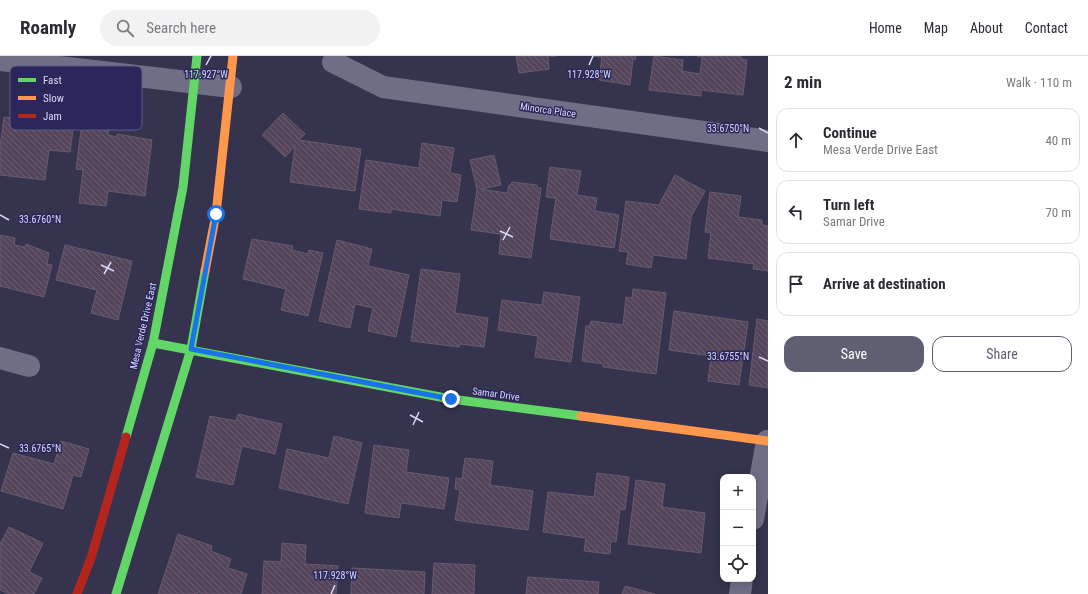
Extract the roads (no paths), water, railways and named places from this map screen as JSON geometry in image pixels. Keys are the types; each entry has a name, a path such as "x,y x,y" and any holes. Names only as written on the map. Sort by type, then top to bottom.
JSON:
{"street":[{"name":"Mesa Verde Drive East","path":"77,594 92,558 153,343 184,187 197,56"},
{"path":"116,594 191,349 216,214 231,87 233,56"},
{"path":"0,60 53,66"},
{"name":"Minorca Place","path":"333,62 383,87 768,140"},
{"path":"142,76 231,87"},
{"name":"Samar Drive","path":"153,343 451,399 767,441"},
{"path":"0,358 29,366"},
{"path":"755,510 767,441"},
{"path":"740,594 742,582"}]}
